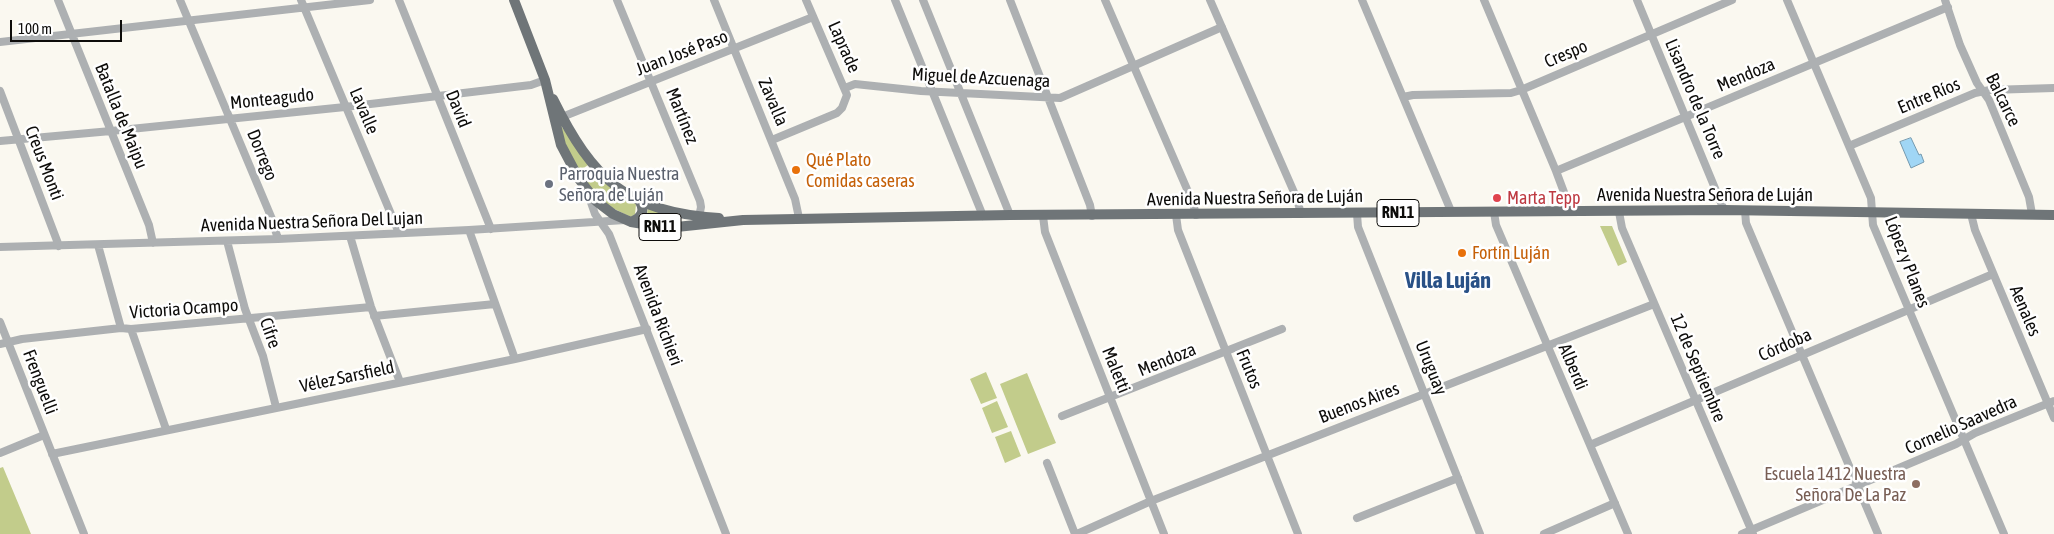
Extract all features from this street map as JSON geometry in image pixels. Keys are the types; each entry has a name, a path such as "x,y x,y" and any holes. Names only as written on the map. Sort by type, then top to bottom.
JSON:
{"main road":[{"name":"Avenida Richieri","path":"514,0 546,82 561,144 588,192"},
{"name":"RN11","path":"546,82 562,117 580,148 596,168 617,187 640,202 677,214 743,220"},
{"path":"579,179 581,174 587,169 596,168"},
{"name":"Avenida Nuestra Señora de Luján","path":"588,192 602,207 628,221 667,228 743,220 1010,215 1092,216 1357,214 1451,211 1619,212 1724,210 2054,215"},
{"name":"RN11","path":"628,221 637,220 642,214 640,202"}],"street":[{"name":"Batalla de Maipu","path":"58,0 149,225 152,244"},
{"name":"Dorrego","path":"180,0 231,119 278,239"},
{"path":"0,42 188,20 303,4 370,0"},
{"name":"David","path":"399,0 491,229"},
{"name":"Martínez","path":"617,0 700,201 699,217"},
{"name":"Zavalla","path":"714,0 796,199 798,218"},
{"name":"Laprade","path":"772,140 837,112 842,108 847,95 806,0"},
{"path":"895,0 983,216"},
{"path":"923,0 1010,215"},
{"path":"1010,0 1090,205 1092,216"},
{"path":"1104,0 1193,203 1196,215"},
{"path":"1210,0 1297,199 1301,214"},
{"path":"1362,0 1451,211"},
{"path":"1484,0 1571,211"},
{"name":"Lisandro de la Torre","path":"1637,0 1724,210"},
{"name":"Crespo","path":"1403,97 1413,95 1512,93 1651,34 1714,3 1732,0"},
{"name":"López y Planes","path":"1787,0 1871,198 1873,225 2004,534"},
{"name":"Lavalle","path":"303,4 399,234"},
{"name":"Mendoza","path":"1556,171 1813,63 1947,4"},
{"name":"Balcarce","path":"1947,4 1960,45 1977,83 1989,100 2029,197 2032,214"},
{"name":"Juan José Paso","path":"562,117 813,17"},
{"name":"Miguel de Azcuenaga","path":"845,88 855,84 961,93 1060,98 1222,26"},
{"name":"Monteagudo","path":"0,141 345,107 546,82"},
{"name":"Entre Ríos","path":"1849,146 1983,91 2054,88"},
{"name":"Creus Monti","path":"0,91 59,246"},
{"name":"Avenida Richieri","path":"588,192 599,222 609,234 726,534"},
{"path":"1745,211 1746,224 1878,534"},
{"name":"Alberdi","path":"1494,212 1496,225 1628,534"},
{"name":"12 de Septiembre","path":"1619,212 1622,228 1752,532"},
{"name":"Uruguay","path":"1357,214 1358,227 1426,394 1480,534"},
{"name":"Aenales","path":"1971,214 1975,230 1993,274 2051,402 2054,418"},
{"name":"Frutos","path":"1176,215 1178,230 1298,534"},
{"name":"Maletti","path":"1043,216 1045,232 1164,534"},
{"name":"Avenida Nuestra Señora Del Lujan","path":"0,247 152,244 399,234 628,221"},
{"path":"469,230 515,358"},
{"path":"350,236 374,316 400,382"},
{"name":"Cifre","path":"227,241 263,356 276,407"},
{"path":"98,245 122,328"},
{"name":"Córdoba","path":"1590,445 1696,401 1908,308 1993,274"},
{"path":"374,316 495,304"},
{"name":"Buenos Aires","path":"1076,534 1268,455 1654,304"},
{"name":"Victoria Ocampo","path":"4,343 122,328 131,330 371,307"},
{"name":"Frenguelli","path":"0,322 4,343 84,534"},
{"name":"Mendoza","path":"1062,416 1282,329"},
{"path":"131,330 166,429"},
{"name":"Vélez Sarsfield","path":"52,454 647,330"},
{"name":"Cornelio Saavedra","path":"1742,534 1752,532 1857,485 1956,444 1975,433 2051,402"},
{"path":"0,453 44,435"},
{"path":"1047,463 1076,534"},
{"path":"1357,518 1458,478"},
{"path":"1544,534 1615,503"}],"green space":[{"path":"556,118 588,165 578,172 570,157"},
{"path":"598,175 632,200 636,204 635,214 631,217 608,206 587,185 589,177"},
{"path":"648,208 680,218 681,222 643,221"},
{"path":"1600,226 1612,226 1627,262 1618,266"},
{"path":"986,372 997,398 981,404 970,379"},
{"path":"1027,373 1056,443 1028,454 1000,384"},
{"path":"997,401 1008,427 992,433 982,408"},
{"path":"1011,431 1021,456 1005,463 995,437"},
{"path":"3,467 31,534 0,534 0,468"}],"water":[{"path":"1911,138 1924,162 1911,168 1900,142"}],"place":[{"name":"Qué Plato Comidas caseras","path":"796,170"},
{"name":"Parroquia Nuestra Señora de Luján","path":"549,184"},
{"name":"Marta Tepp","path":"1497,198"},
{"name":"Fortín Luján","path":"1462,253"},
{"name":"Escuela 1412 Nuestra Señora De La Paz","path":"1916,484"}],"district":[{"name":"Villa Luján","path":"1448,281"}]}
